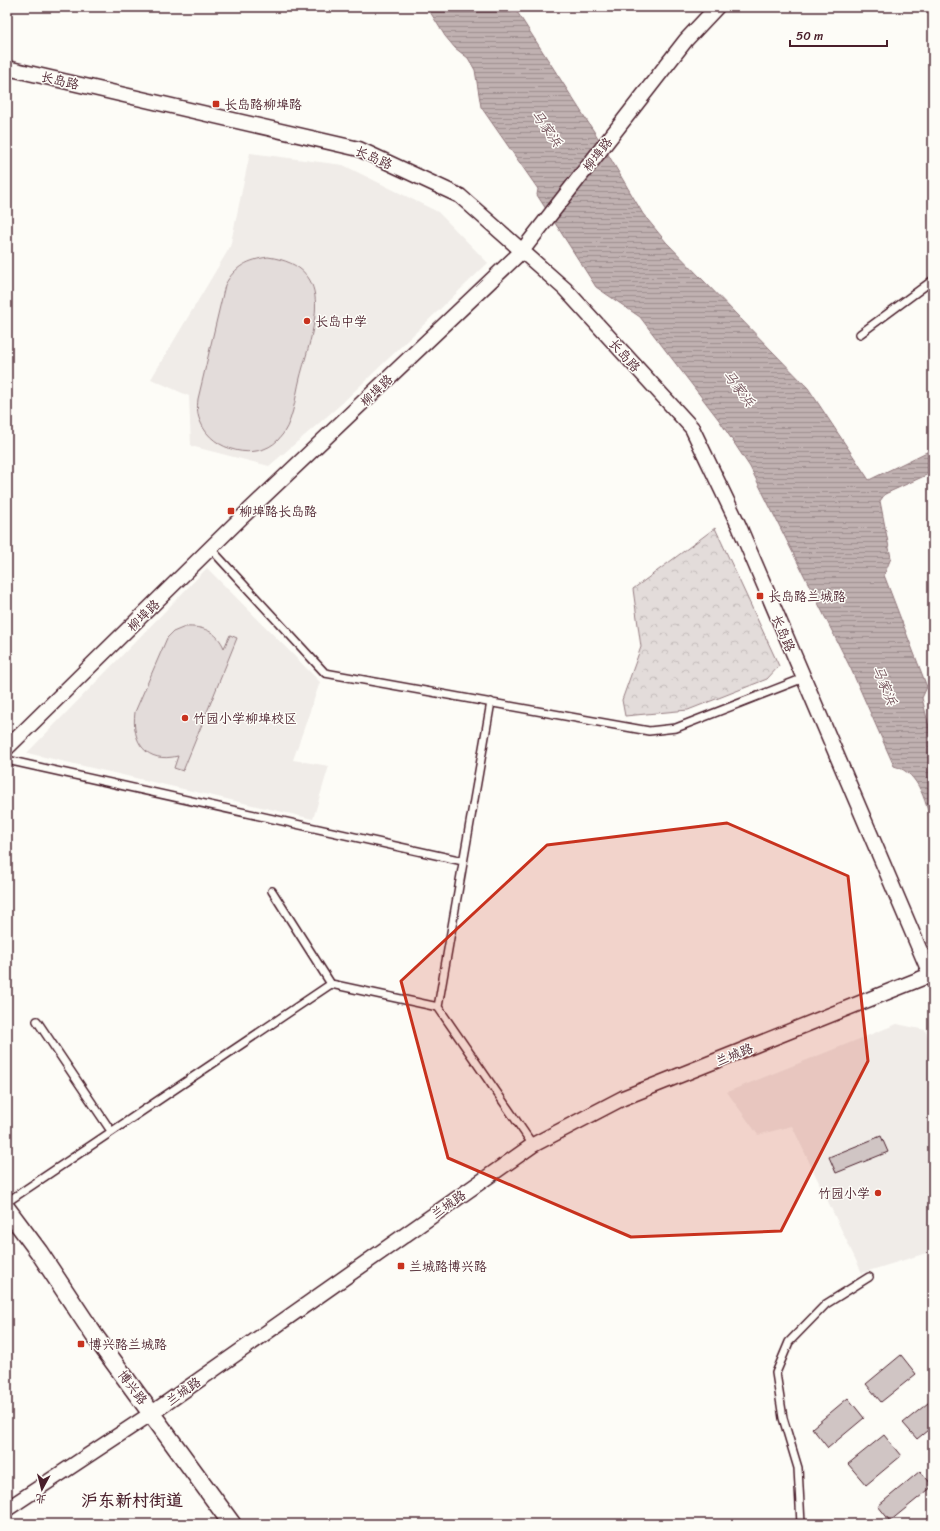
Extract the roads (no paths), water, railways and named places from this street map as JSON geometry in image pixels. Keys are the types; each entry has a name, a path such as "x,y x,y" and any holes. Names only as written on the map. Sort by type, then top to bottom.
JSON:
{"street":[{"name":"柳埠路","path":"7,748 211,549 522,251 686,40 717,7"},
{"name":"长岛路","path":"7,68 359,149 460,196 565,289 692,428 739,526 932,978"},
{"name":"兰城路","path":"7,1508 152,1413 533,1145 623,1098 932,978"},
{"name":"博兴路","path":"7,1209 39,1252 94,1335 232,1524"}],"lane":[{"path":"860,334 933,280"},
{"path":"211,549 325,673 649,731 676,728 804,678"},
{"path":"438,1007 491,702"},
{"path":"7,760 463,861"},
{"path":"272,891 331,984 438,1007 533,1145"},
{"path":"7,1202 331,984"},
{"path":"37,1021 111,1131"},
{"path":"801,1524 798,1468 783,1418 776,1373 789,1342 826,1304 869,1277"}],"water":[{"name":"马家浜","path":"427,7 514,7 602,144 643,214 666,242 808,388 869,480 933,449 933,472 885,494 880,501 891,558 884,575 927,687 922,698 933,743 931,771 933,780 933,829 921,791 910,775 894,766 851,669 750,467 719,420 640,317 596,287 537,195 538,189 481,107 475,70 468,58 455,48 445,36"}],"place":[{"name":"长岛路柳埠路","path":"216,104"},
{"name":"长岛中学","path":"307,321"},
{"name":"柳埠路长岛路","path":"231,511"},
{"name":"长岛路兰城路","path":"760,596"},
{"name":"竹园小学柳埠校区","path":"185,718"},
{"name":"竹园小学","path":"878,1193"},
{"name":"兰城路博兴路","path":"401,1266"},
{"name":"博兴路兰城路","path":"81,1344"}],"district":[{"name":"沪东新村街道","path":"132,1500"}]}
